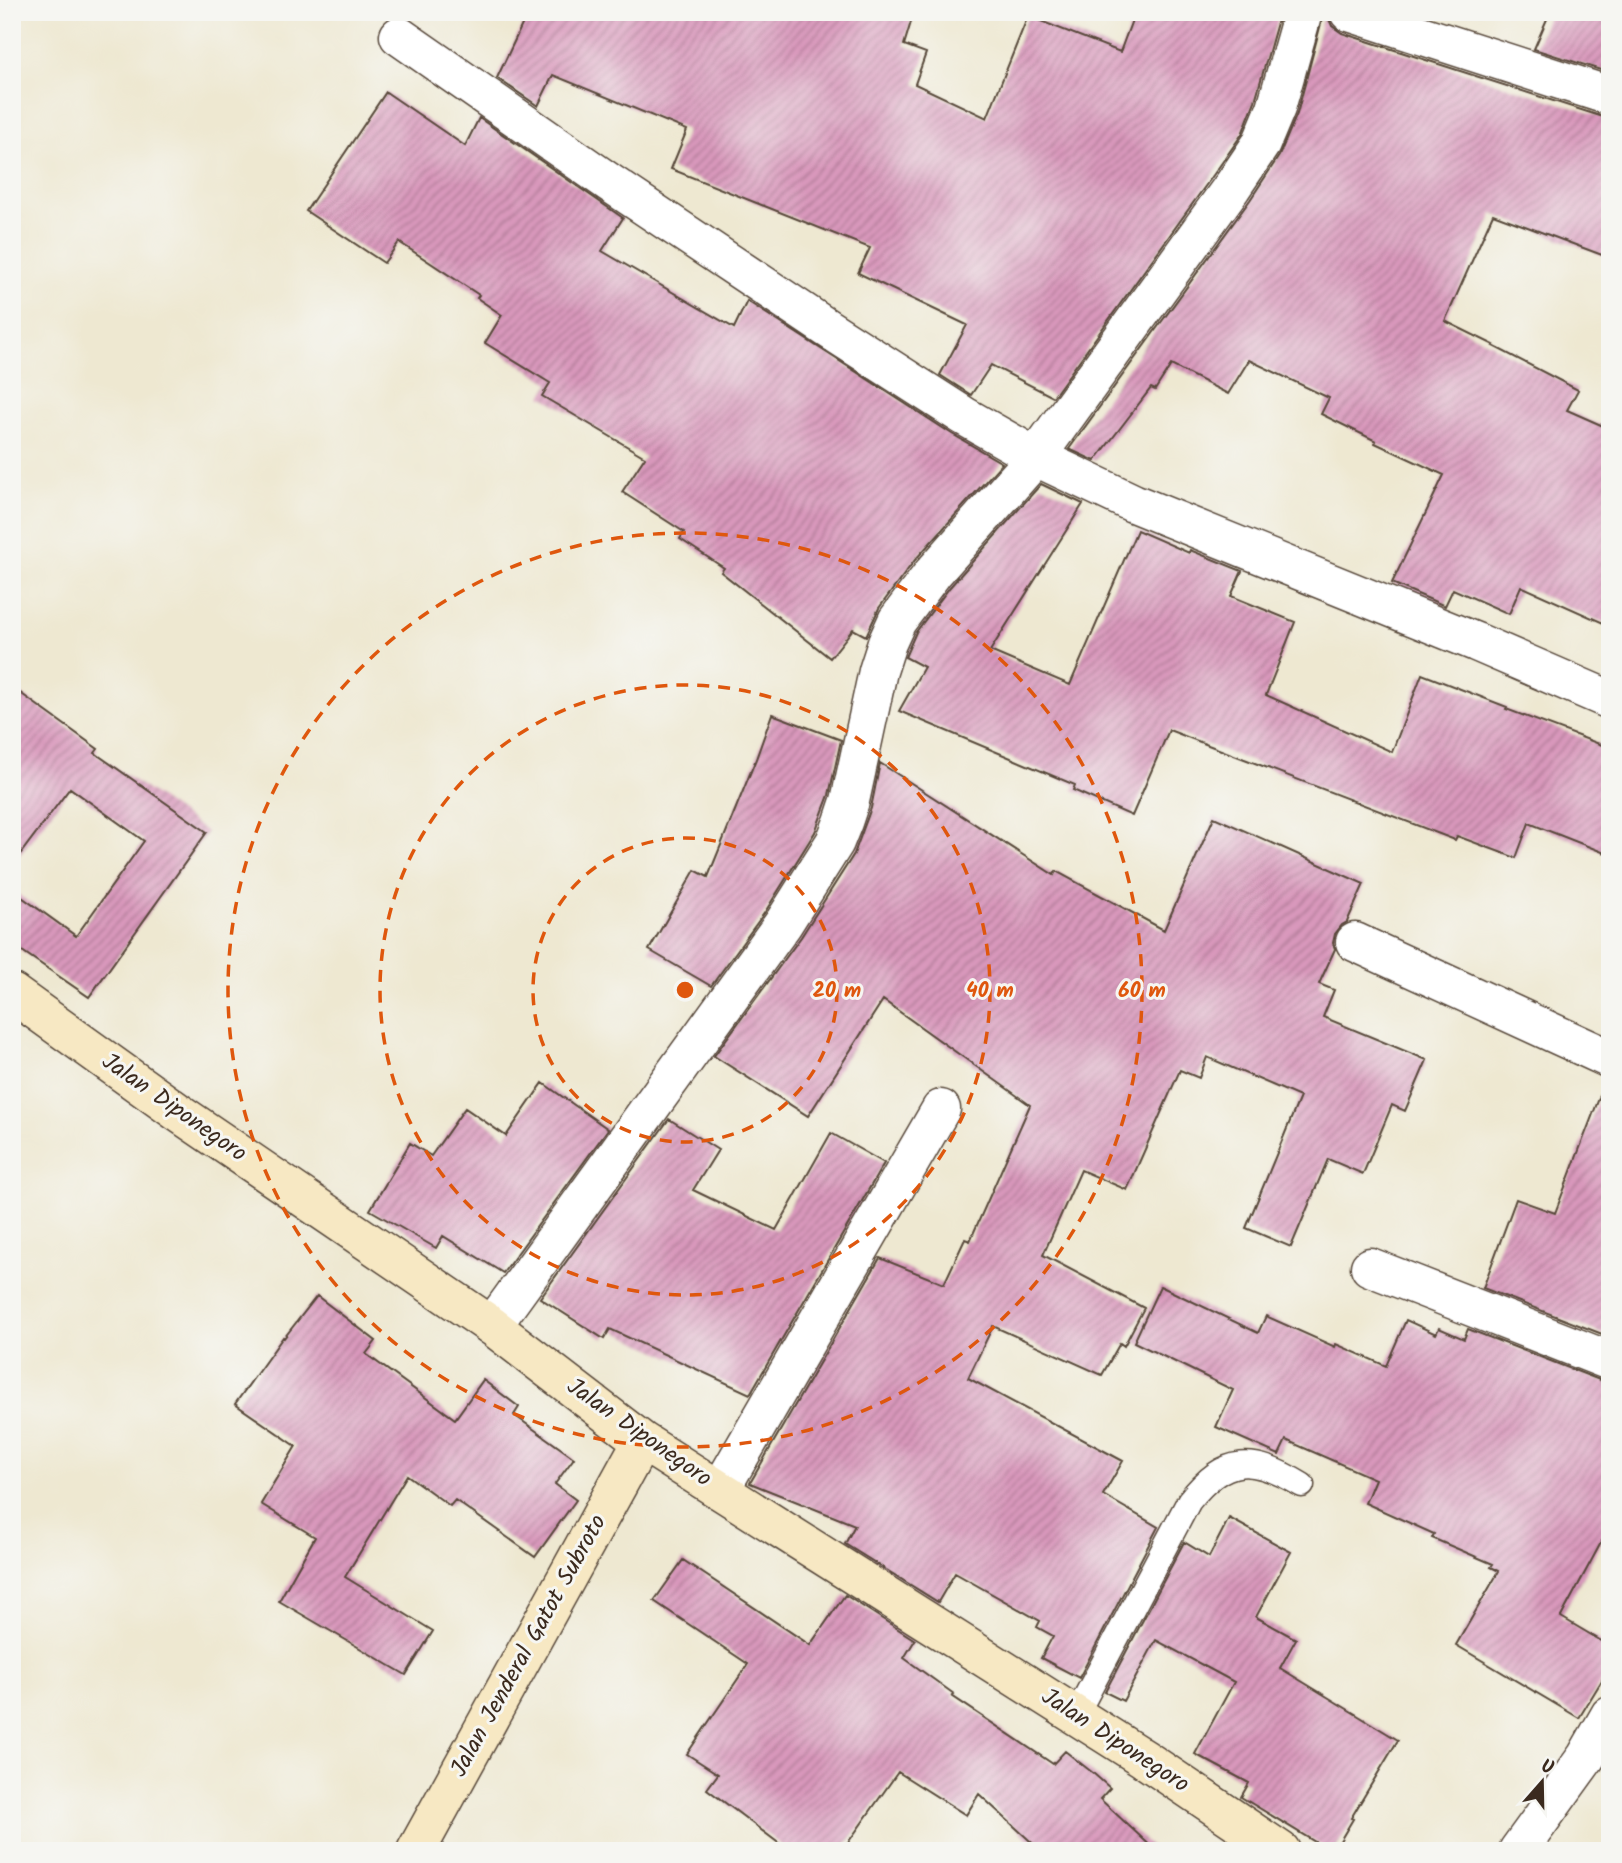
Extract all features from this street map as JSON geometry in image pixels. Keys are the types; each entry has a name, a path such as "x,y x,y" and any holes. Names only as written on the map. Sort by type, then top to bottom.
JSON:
{"main road":[{"name":"Jalan Diponegoro","path":"12,993 179,1113 492,1326 642,1441 1076,1715 1281,1851"},
{"name":"Jalan Jenderal Gatot Subroto","path":"416,1851 642,1441"}],"street":[{"path":"492,1326 783,924 835,842 850,801 878,671 897,621 933,573 1036,457 1261,145 1276,108 1303,12"},
{"path":"1349,12 1610,96"},
{"path":"399,36 610,183 827,328 964,416 1036,457 1133,503 1464,637 1610,700"},
{"path":"1355,942 1610,1059"},
{"path":"719,1490 941,1109"},
{"path":"1370,1267 1610,1361"},
{"path":"1518,1851 1586,1756 1610,1715"}],"lane":[{"path":"1076,1715 1189,1501 1202,1484 1234,1464 1255,1465 1285,1475 1302,1485"}],"building":[{"path":"528,12 914,12 904,45 926,53 915,84 987,118 1028,16 1120,52 1135,12 1280,12 1255,101 1242,134 1053,397 991,365 971,395 940,375 967,325 858,273 870,248 671,169 687,130 553,75 538,106 497,78"},
{"path":"1324,12 1328,12 1332,26 1342,33 1610,117 1610,258 1493,214 1445,321 1578,390 1567,410 1610,429 1610,626 1521,586 1509,614 1453,589 1445,606 1392,583 1444,475 1321,414 1329,398 1249,360 1228,394 1171,365 1155,390 1151,388 1095,461 1069,449 1279,156 1297,114"},
{"path":"1550,12 1610,12 1610,73 1534,49"},
{"path":"386,92 465,146 479,118 623,218 602,251 734,328 747,301 952,434 1002,463 915,560 879,608 866,636 853,629 830,658 721,572 724,568 680,539 684,532 622,492 645,457 542,396 550,383 485,343 502,315 477,298 479,295 399,242 384,263 306,211"},
{"path":"1041,484 1083,504 990,651 1070,685 1137,530 1189,553 1190,550 1242,571 1231,596 1295,622 1266,695 1392,752 1422,674 1610,748 1610,855 1529,823 1516,858 1457,836 1455,840 1169,730 1132,816 1073,790 1075,785 899,711 924,667 905,657 916,632 950,587"},
{"path":"12,687 98,749 95,753 207,832 89,997 12,944 12,890 76,936 144,841 70,788 12,865"},
{"path":"772,714 841,740 829,795 815,832 765,912 711,986 649,950 695,870 708,877"},
{"path":"880,763 1054,875 1056,871 1164,930 1214,817 1364,884 1347,922 1335,934 1335,949 1319,984 1334,990 1323,1017 1427,1060 1405,1111 1392,1105 1363,1174 1328,1159 1291,1247 1246,1228 1300,1097 1207,1057 1199,1078 1180,1070 1127,1190 1081,1170 1043,1255 1144,1308 1124,1346 1120,1343 1102,1375 993,1326 968,1378 1123,1461 1103,1495 1158,1527 1079,1678 1041,1658 1053,1636 1037,1627 1040,1621 955,1573 938,1602 845,1544 855,1525 750,1483 880,1258 944,1284 965,1239 970,1241 1030,1105 883,1000 808,1116 714,1056 801,937 854,854 871,808"},
{"path":"1606,1080 1610,1080 1610,1337 1483,1288 1516,1199 1555,1213"},
{"path":"543,1083 608,1129 503,1273 443,1236 436,1248 370,1210 410,1143 431,1156 465,1108 506,1136"},
{"path":"669,1119 718,1150 693,1190 776,1230 831,1133 884,1163 750,1394 610,1329 604,1339 540,1298"},
{"path":"1160,1286 1258,1333 1266,1316 1386,1366 1406,1320 1436,1334 1439,1328 1464,1339 1468,1329 1610,1382 1610,1526 1561,1617 1610,1646 1610,1667 1579,1718 1456,1645 1499,1571 1491,1567 1493,1564 1432,1538 1434,1534 1365,1503 1375,1479 1286,1440 1279,1455 1216,1427 1233,1390 1134,1342"},
{"path":"317,1296 376,1341 366,1354 455,1419 483,1380 519,1407 514,1415 574,1458 555,1484 576,1500 535,1557 455,1500 450,1506 407,1475 345,1577 433,1631 406,1675 279,1601 315,1537 261,1504 296,1446 235,1404 283,1337"},
{"path":"1229,1518 1291,1552 1256,1617 1296,1639 1280,1668 1398,1740 1334,1851 1241,1797 1249,1783 1195,1754 1234,1682 1156,1640 1123,1701 1105,1692 1184,1542 1209,1557"},
{"path":"683,1560 810,1645 845,1595 915,1640 904,1658 954,1694 952,1696 1053,1764 1065,1751 1093,1773 1110,1788 1100,1799 1156,1851 1041,1851 979,1794 966,1815 898,1772 842,1851 789,1851 707,1789 718,1774 687,1754 748,1664 654,1601"}]}
